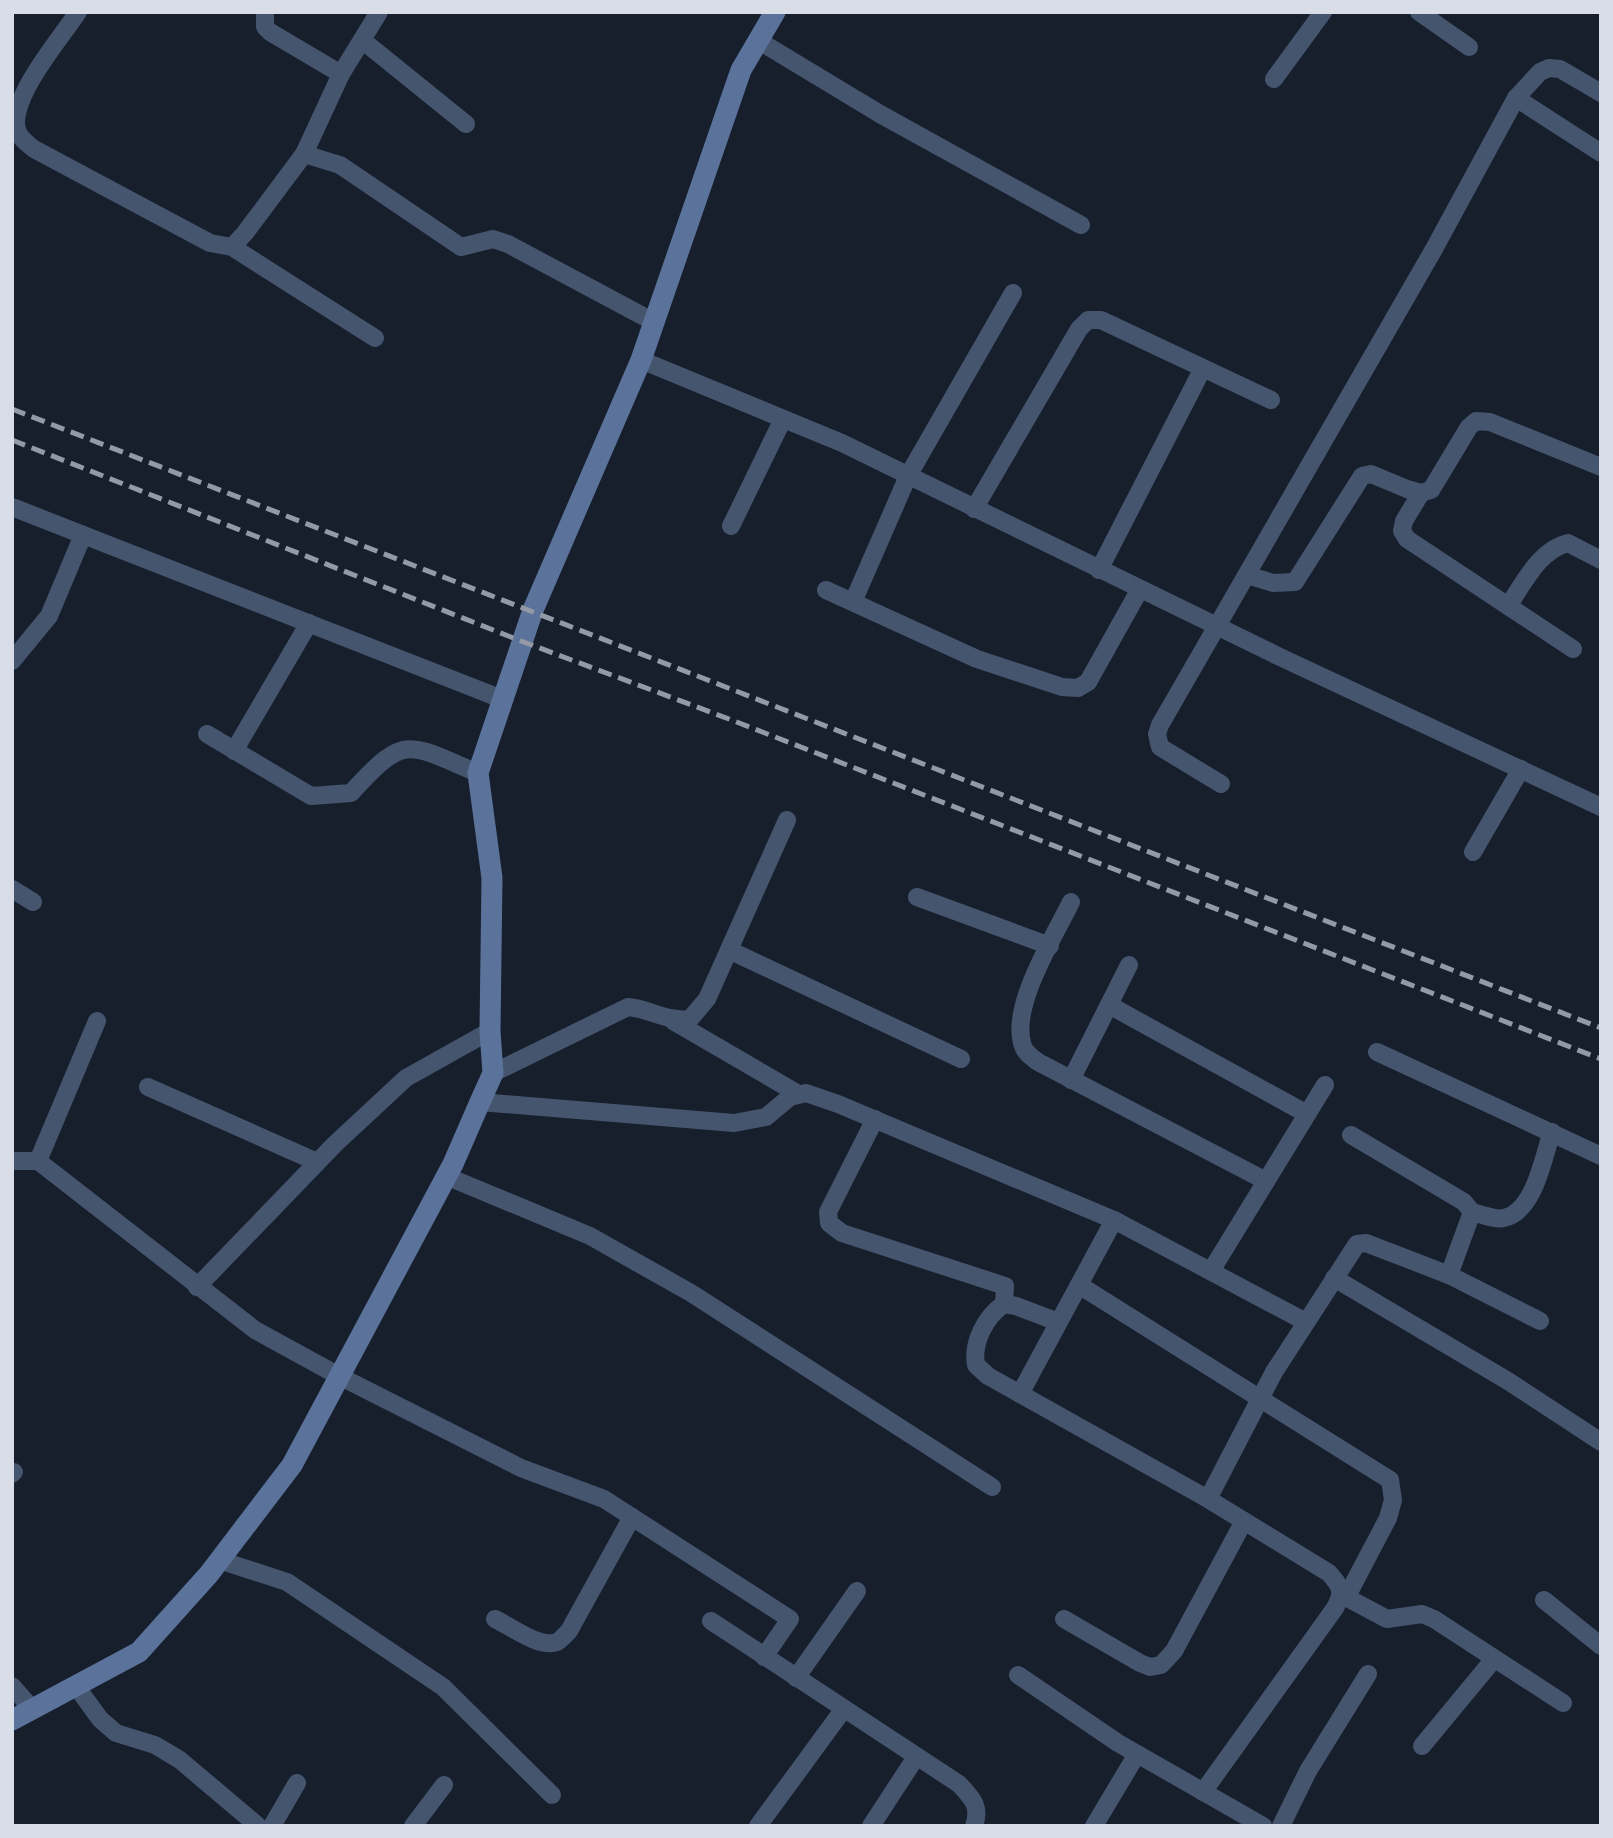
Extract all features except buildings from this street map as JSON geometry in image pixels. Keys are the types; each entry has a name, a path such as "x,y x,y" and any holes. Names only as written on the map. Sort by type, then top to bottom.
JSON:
{"main road":[{"path":"12,1720 139,1652 219,1560 292,1465 446,1176 481,1102 493,1073 490,1031 492,878 478,773 533,610 641,360 741,70 775,12"}],"street":[{"path":"78,12 23,94 14,126 20,138 34,149 210,243 232,247 375,338"},
{"path":"265,12 265,27 279,40 341,74"},
{"path":"232,247 304,154 341,74 379,12"},
{"path":"1274,79 1323,12"},
{"path":"1419,12 1469,47"},
{"path":"362,40 466,124"},
{"path":"758,41 880,114 1081,225"},
{"path":"1221,784 1160,747 1157,734 1434,249 1516,98 1540,72 1549,68 1560,69 1601,93"},
{"path":"1516,98 1601,153"},
{"path":"304,154 340,165 461,247 493,239 508,244 654,322"},
{"path":"853,602 908,476 1013,293"},
{"path":"974,509 1079,329 1088,320 1101,320 1271,400"},
{"path":"641,360 783,419 908,476 1099,570 1601,807"},
{"path":"1099,570 1203,368"},
{"path":"731,526 783,419"},
{"path":"1247,575 1286,584 1295,582 1362,476 1371,474 1421,493 1431,490 1476,421 1490,422 1601,467"},
{"path":"1421,493 1404,521 1402,531 1407,539 1573,649"},
{"path":"12,507 502,699"},
{"path":"12,661 49,616 83,535"},
{"path":"1508,606 1546,554 1559,545 1568,543 1601,560"},
{"path":"826,590 977,659 1062,687 1078,688 1088,682 1140,589"},
{"path":"234,751 309,623"},
{"path":"207,734 311,796 351,793 393,752 418,748 478,773"},
{"path":"1473,852 1521,769"},
{"path":"673,1021 690,1019 707,999 787,820"},
{"path":"12,889 33,902"},
{"path":"918,897 1050,946"},
{"path":"1071,902 1030,988 1019,1025 1023,1049 1038,1062 1071,1080 1266,1181"},
{"path":"729,950 961,1059"},
{"path":"1071,1080 1129,965"},
{"path":"1109,1006 1307,1114"},
{"path":"493,1073 628,1007 643,1008 673,1021 797,1094 875,1119 1114,1220 1306,1322"},
{"path":"38,1161 97,1021"},
{"path":"197,1287 317,1163 406,1078 490,1031"},
{"path":"1377,1052 1601,1156"},
{"path":"1211,1271 1325,1085"},
{"path":"148,1087 317,1163"},
{"path":"481,1102 734,1123 766,1117 797,1094"},
{"path":"875,1119 828,1212 829,1223 842,1233 1005,1286 1004,1304 985,1322 974,1353 976,1365 1020,1394 1208,1499 1328,1573 1342,1588 1344,1597"},
{"path":"1351,1135 1464,1202 1472,1212 1502,1219 1513,1215 1529,1198 1552,1132"},
{"path":"12,1161 38,1161 255,1330 339,1376 521,1468 604,1499 790,1619 764,1657"},
{"path":"446,1176 590,1236 691,1293 992,1487"},
{"path":"1449,1275 1472,1212"},
{"path":"1020,1394 1114,1220"},
{"path":"1208,1499 1259,1400 1357,1244 1366,1243 1449,1275 1541,1321"},
{"path":"1334,1278 1507,1381 1601,1441"},
{"path":"1079,1285 1390,1480 1393,1500 1388,1518 1344,1597 1203,1792"},
{"path":"1004,1304 1058,1322"},
{"path":"495,1619 535,1639 548,1643 558,1642 569,1631 632,1517"},
{"path":"1064,1619 1140,1663 1150,1667 1161,1665 1174,1651 1244,1521"},
{"path":"219,1560 287,1582 443,1687 552,1795"},
{"path":"796,1678 857,1591"},
{"path":"1344,1597 1387,1619 1422,1614 1563,1703"},
{"path":"1544,1600 1601,1646"},
{"path":"711,1621 959,1784 976,1803 978,1814 974,1826"},
{"path":"1422,1746 1494,1659"},
{"path":"1281,1826 1308,1771 1368,1674"},
{"path":"1018,1675 1137,1754 1263,1826"},
{"path":"12,1686 32,1709"},
{"path":"76,1686 100,1719 116,1733 155,1745 180,1760 258,1826"},
{"path":"758,1826 843,1710"},
{"path":"1094,1826 1137,1754"},
{"path":"871,1826 916,1757"},
{"path":"272,1826 297,1783"},
{"path":"413,1826 444,1785"}],"railway":[{"path":"12,409 1601,1028"},
{"path":"12,440 521,641 729,719 1601,1059"}]}
